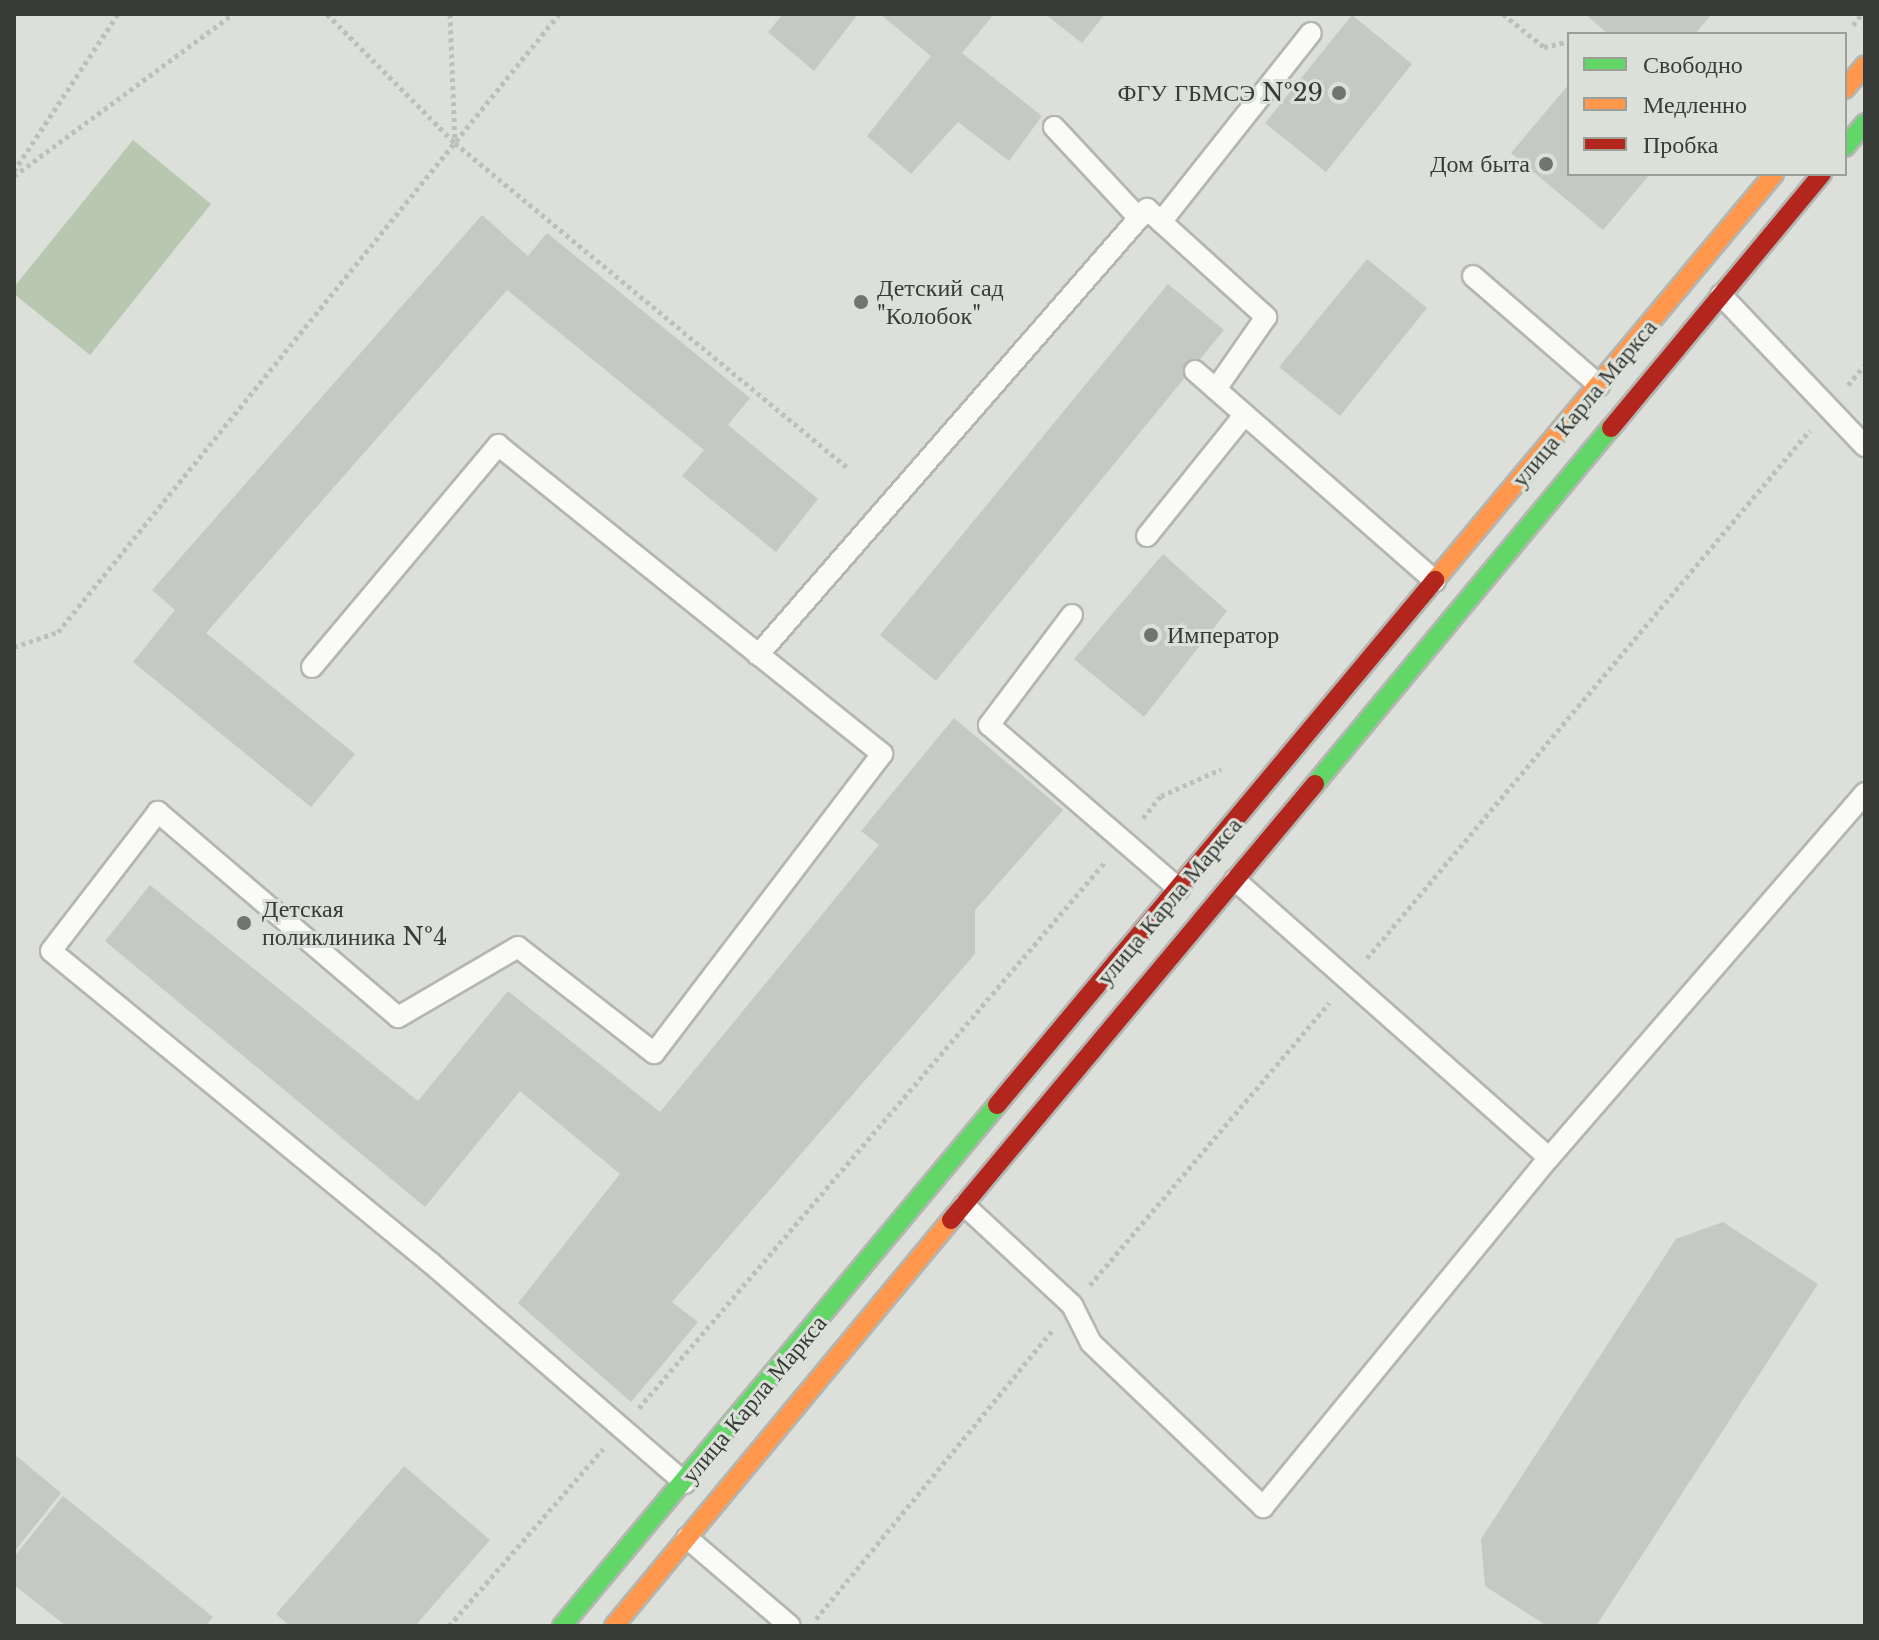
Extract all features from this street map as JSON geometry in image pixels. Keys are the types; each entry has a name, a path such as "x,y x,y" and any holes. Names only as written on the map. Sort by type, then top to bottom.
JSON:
{"street":[{"path":"1847,87 1865,65"},
{"path":"1847,145 1865,123"},
{"name":"улица Карла Маркса","path":"562,1626 685,1483 1772,176"},
{"name":"улица Карла Маркса","path":"614,1626 1820,176"}],"lane":[{"path":"1161,222 1311,33"},
{"path":"1054,127 1138,217"},
{"path":"758,655 1147,209 1266,317 1216,389"},
{"path":"1473,276 1599,385"},
{"path":"1721,295 1865,446"},
{"path":"1195,371 1435,581"},
{"path":"1147,536 1245,414"},
{"path":"312,667 498,445 882,754 654,1053 518,947 398,1017 158,812 51,951 431,1263 620,1430 685,1483"},
{"path":"1072,615 989,725 1179,889"},
{"path":"964,1205 1072,1305 1091,1343 1263,1507 1549,1158 1865,793"},
{"path":"1235,880 1549,1158"},
{"path":"687,1538 790,1626"}],"path":[{"path":"14,173 118,14"},
{"path":"14,173 233,14"},
{"path":"327,14 455,143 849,469"},
{"path":"450,14 455,143"},
{"path":"14,647 58,632 559,14"},
{"path":"1503,14 1544,47 1567,41"},
{"path":"449,1626 1161,796 1234,763"}],"green space":[{"path":"133,140 211,204 90,355 14,294 14,287"}],"building":[{"path":"783,14 858,14 814,71 768,32"},
{"path":"880,14 994,14 962,53 1042,116 1009,161 958,122 911,174 867,136 931,56"},
{"path":"1045,14 1105,14 1082,43"},
{"path":"1585,14 1712,14 1697,32 1606,32"},
{"name":"ФГУ ГБМСЭ №29","path":"1352,15 1412,64 1326,172 1265,123"},
{"name":"Дом быта","path":"1567,86 1567,176 1648,176 1603,230 1511,153"},
{"path":"482,215 528,256 547,233 750,398 728,425 818,499 776,552 682,476 704,450 507,290 206,633 355,754 311,807 133,662 175,610 152,590"},
{"path":"1367,259 1427,308 1340,416 1279,367"},
{"path":"1168,284 1224,330 936,681 880,635"},
{"name":"Император","path":"1163,554 1227,611 1144,717 1074,659"},
{"path":"954,718 1063,810 975,910 975,954 672,1302 698,1322 631,1402 518,1303 620,1174 520,1091 425,1207 105,941 150,885 418,1101 508,991 660,1112 879,845 861,831"},
{"path":"1723,1222 1818,1284 1596,1626 1547,1626 1485,1586 1481,1539 1676,1239"},
{"path":"14,1454 61,1493 14,1552"},
{"path":"404,1466 490,1540 415,1626 290,1626 276,1614"},
{"path":"63,1496 213,1617 206,1626 66,1626 14,1585 14,1557"}],"traffic: fast":[{"path":"1847,145 1865,123"},
{"path":"1315,784 1611,428"},
{"path":"562,1626 997,1105"}],"traffic: slow":[{"path":"1847,87 1865,65"},
{"path":"1435,580 1772,176"},
{"path":"614,1626 951,1220"}],"traffic: jam":[{"path":"1611,428 1820,176"},
{"path":"997,1105 1435,580"},
{"path":"951,1220 1315,784"}],"place":[{"name":"ФГУ ГБМСЭ №29","path":"1339,93"},
{"name":"Дом быта","path":"1546,164"},
{"name":"Детский сад \"Колобок\"","path":"861,302"},
{"name":"Император","path":"1151,635"},
{"name":"Детская поликлиника №4","path":"244,923"}]}
